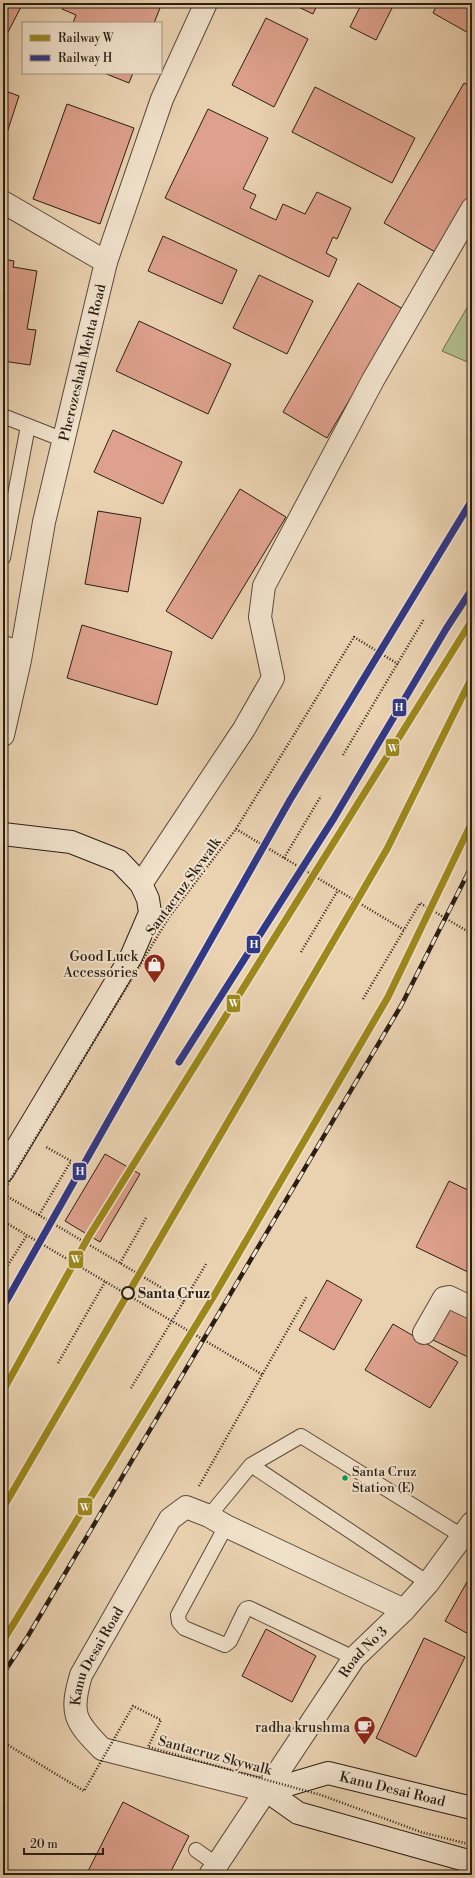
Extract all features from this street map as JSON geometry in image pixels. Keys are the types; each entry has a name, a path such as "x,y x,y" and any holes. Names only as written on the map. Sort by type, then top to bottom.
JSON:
{"street":[{"name":"Pherozeshah Mehta Road","path":"3,735 12,652 106,262 162,99 206,3"},
{"path":"3,202 106,262"},
{"path":"141,884 244,729 273,678 260,617 264,586 373,380 472,209"},
{"path":"3,834 71,842 119,861 141,884 148,899 150,913 131,957 3,1171"},
{"path":"424,1333 444,1298 448,1297 472,1308"},
{"path":"186,1507 404,1610"},
{"name":"Kanu Desai Road","path":"186,1507 170,1519 82,1675 75,1695 75,1714 82,1730 102,1749 267,1791 328,1773 472,1808"},
{"name":"Road No 3","path":"213,1870 267,1791 354,1658 404,1610 428,1583 467,1529"},
{"path":"267,1791 298,1813 472,1862"}],"lane":[{"path":"3,416 64,440"},
{"path":"3,558 28,426"},
{"path":"354,1658 249,1608 244,1612 230,1641 225,1645 184,1628 179,1622 178,1615 217,1521 251,1465 301,1436 467,1529"},
{"path":"251,1465 428,1583"},
{"path":"196,1850 213,1870"}],"path":[{"path":"343,755 424,619"},
{"name":"Santacruz Skywalk","path":"3,1193 169,917 236,829 354,637 398,664"},
{"path":"284,858 321,796"},
{"path":"236,829 404,930"},
{"path":"301,952 338,890"},
{"path":"363,999 420,903 472,934"},
{"path":"38,1215 71,1161"},
{"path":"3,1193 184,1301"},
{"path":"120,1263 146,1218"},
{"path":"3,1221 263,1375"},
{"path":"3,1273 27,1235"},
{"path":"131,1388 173,1322 206,1264"},
{"path":"58,1363 106,1282"},
{"path":"186,1507 307,1296"},
{"name":"Santacruz Skywalk","path":"3,1742 84,1791 133,1706 161,1720 148,1747 322,1795 421,1832 472,1845"}],"green space":[{"path":"472,299 472,364 442,351"}],"building":[{"path":"3,3 23,3 6,36 3,34"},
{"path":"64,3 162,3 154,22 73,22 76,15 62,9"},
{"path":"290,3 318,3 313,14"},
{"path":"362,3 394,4 376,40 350,27"},
{"path":"438,3 472,3 472,35 433,13"},
{"path":"266,18 308,39 274,107 232,85"},
{"path":"106,74 133,74 129,83"},
{"path":"464,83 472,87 472,192 437,253 384,223"},
{"path":"315,87 415,138 392,183 292,132"},
{"path":"3,90 19,96 3,145"},
{"path":"67,104 134,128 100,224 33,199"},
{"path":"208,109 268,138 243,189 256,195 250,208 276,220 283,204 305,214 317,192 351,208 337,239 333,237 326,253 337,259 329,277 165,198"},
{"path":"163,236 237,270 222,304 148,271"},
{"path":"3,259 14,261 13,267 37,271 27,329 36,330 30,365 3,361"},
{"path":"259,275 313,301 287,354 233,328"},
{"path":"358,283 403,309 327,438 283,412"},
{"path":"139,321 231,364 208,414 116,371"},
{"path":"113,430 182,462 163,504 94,472"},
{"path":"240,489 286,517 212,639 166,611"},
{"path":"98,511 141,518 128,592 85,584"},
{"path":"82,625 172,652 157,705 67,678"},
{"path":"105,1154 140,1174 100,1242 65,1221"},
{"path":"449,1181 472,1192 472,1274 416,1247"},
{"path":"327,1280 362,1300 334,1350 299,1330"},
{"path":"448,1301 472,1313 472,1359 429,1338"},
{"path":"393,1324 458,1362 430,1408 365,1370"},
{"path":"472,1573 472,1636 445,1621"},
{"path":"266,1629 316,1656 292,1702 242,1676"},
{"path":"424,1638 465,1657 416,1757 376,1738"},
{"path":"123,1802 189,1836 169,1875 86,1875"}],"railway":[{"path":"3,1674 28,1636 402,1004 472,865"}],"rail line":[{"name":"H","path":"3,1307 290,800 472,500"},
{"name":"H","path":"179,1062 334,818 446,629 472,589"},
{"name":"W","path":"3,1391 89,1236 472,620"},
{"name":"W","path":"3,1508 387,849 472,677"},
{"name":"W","path":"3,1641 215,1294 388,997 472,822"}],"place":[{"name":"Good Luck Accessories","path":"154,984"},
{"name":"Santa Cruz","path":"128,1293"},
{"name":"Santa Cruz Station (E)","path":"345,1478"},
{"name":"radha krushma","path":"365,1746"}]}
